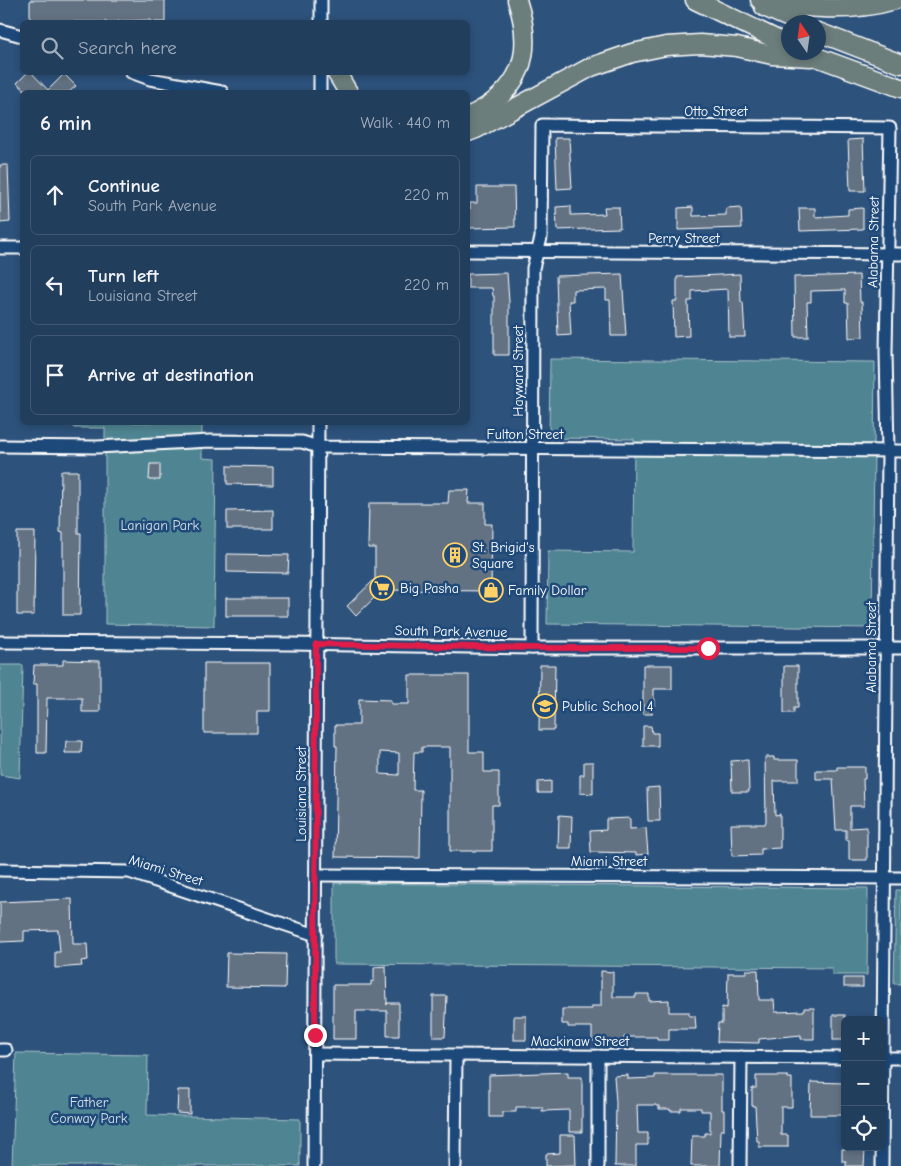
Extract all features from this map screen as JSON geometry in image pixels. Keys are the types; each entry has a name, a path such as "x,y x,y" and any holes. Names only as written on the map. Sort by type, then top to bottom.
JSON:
{"highway":[{"path":"470,116 484,110 498,99 518,74 524,56 525,36 517,0"},
{"path":"695,0 781,42"},
{"path":"750,0 783,15"},
{"path":"760,0 799,6 843,9 894,0"},
{"path":"826,35 901,64"},
{"path":"470,131 590,67 632,53 666,46 700,44 737,47 772,55 781,55"},
{"path":"821,60 901,88"},
{"path":"338,75 347,90"}],"street":[{"path":"321,0 321,20"},
{"path":"0,30 20,35"},
{"path":"140,75 150,79 211,90"},
{"path":"320,75 320,90"},
{"name":"Otto Street","path":"542,125 890,128"},
{"name":"Hayward Street","path":"532,648 533,268 541,238 542,125"},
{"name":"Alabama Street","path":"883,1016 888,451 886,347 890,128"},
{"path":"0,248 20,248"},
{"name":"Perry Street","path":"470,251 901,254"},
{"name":"Louisiana Street","path":"314,1166 318,425"},
{"name":"Fulton Street","path":"0,446 97,447 210,441 302,442 318,447 901,452"},
{"name":"South Park Avenue","path":"0,642 316,644 532,648 901,648"},
{"name":"Miami Street","path":"0,870 129,872 316,935"},
{"name":"Miami Street","path":"317,875 901,878"},
{"name":"Mackinaw Street","path":"315,1054 841,1058"},
{"path":"456,1056 456,1166"},
{"path":"598,1056 598,1166"},
{"path":"740,1166 741,1057"},
{"path":"886,1058 901,1058"},
{"name":"Alabama Street","path":"882,1166 883,1061"}],"green space":[{"path":"550,359 875,362 872,628 547,624 548,551 633,552 634,439 549,438"},
{"name":"Lanigan Park","path":"74,425 202,425 202,458 216,459 214,626 105,624 105,428 74,428"},
{"path":"0,665 23,665 20,778 0,775"},
{"path":"334,883 868,888 867,975 832,975 832,968 334,964"},
{"path":"896,890 901,890 901,984 894,984"},
{"name":"Father Conway Park","path":"16,1053 148,1055 147,1115 300,1119 300,1166 12,1166"}],"building":[{"path":"30,0 165,0 165,20 30,20"},
{"path":"25,75 34,75 48,90 25,90 17,83"},
{"path":"63,75 76,86 71,90 48,90"},
{"path":"555,138 569,138 572,188 557,189"},
{"path":"863,139 865,191 850,191 848,140"},
{"path":"0,165 8,165 10,222 0,223"},
{"path":"477,187 514,187 515,227 470,228 470,203 477,203"},
{"path":"571,206 571,215 605,214 604,207 619,207 620,228 557,230 556,207"},
{"path":"693,207 693,216 726,215 726,208 741,207 742,228 678,230 678,208"},
{"path":"799,208 815,208 815,217 848,215 848,209 863,208 863,229 800,231"},
{"path":"507,273 509,355 494,355 494,296 492,288 470,288 470,274"},
{"path":"622,274 626,336 611,336 610,300 606,300 606,289 573,290 573,301 569,301 571,335 558,336 556,276"},
{"path":"740,274 745,337 729,337 728,289 692,291 692,301 688,301 689,336 674,337 673,301 677,301 677,277"},
{"path":"859,275 863,337 849,338 848,303 845,303 845,290 811,291 811,302 807,302 808,337 795,337 794,277"},
{"path":"150,464 160,464 160,480 149,480"},
{"path":"227,466 273,467 273,485 227,484"},
{"path":"61,471 78,471 78,533 81,533 80,615 63,615 63,533 60,532"},
{"path":"449,490 469,490 468,503 485,503 485,524 492,524 491,591 382,590 356,616 347,606 375,579 375,548 368,548 369,503 448,503"},
{"path":"273,510 273,529 227,529 227,511"},
{"path":"17,532 35,532 34,615 17,615"},
{"path":"227,554 289,555 288,573 227,572"},
{"path":"226,598 288,598 288,616 226,616"},
{"path":"63,660 100,661 100,712 82,712 82,698 47,698 46,753 37,753 37,684 33,684 34,665 63,665"},
{"path":"204,663 270,663 270,711 257,711 257,733 204,733"},
{"path":"540,665 555,665 554,730 539,730"},
{"path":"643,665 672,665 672,689 654,689 652,714 643,714"},
{"path":"784,666 798,666 798,708 794,708 794,713 784,713"},
{"path":"409,675 469,675 469,752 484,752 484,772 499,772 499,805 492,805 492,851 450,851 450,747 422,747 422,752 414,752 413,790 421,790 420,858 335,857 337,746 335,746 335,725 359,725 359,699 391,700 391,704 409,704","holes":["380,752 399,753 399,775 380,774"]},
{"path":"643,726 651,726 652,733 658,733 658,746 643,746"},
{"path":"66,741 82,741 81,753 65,753"},
{"path":"765,757 774,757 774,760 798,760 798,781 774,781 775,815 780,814 780,848 761,849 761,855 732,856 731,824 765,824 766,821"},
{"path":"748,760 749,792 732,792 731,761"},
{"path":"584,762 593,762 593,794 580,793 580,775 584,775"},
{"path":"837,767 865,767 865,779 863,779 864,806 850,806 850,828 867,827 867,860 849,860 849,840 846,840 846,830 836,830 833,779 816,779 816,770 837,770"},
{"path":"551,781 551,793 538,793 538,782"},
{"path":"659,787 660,821 648,821 647,788"},
{"path":"559,815 572,816 571,848 558,848"},
{"path":"630,818 630,829 646,828 648,854 591,852 590,831 606,830 606,819"},
{"path":"72,899 73,944 87,944 88,960 81,961 82,966 55,968 55,952 60,952 58,930 24,931 24,941 0,942 0,902"},
{"path":"227,953 286,954 285,988 226,987"},
{"path":"386,966 387,1005 387,1003 399,1003 399,1036 387,1036 387,1011 356,1011 356,1039 333,1039 333,985 371,985 371,981 374,981 374,967"},
{"path":"746,970 758,970 759,1000 774,1000 775,1012 804,1011 804,1008 814,1008 814,1039 801,1039 801,1035 759,1039 759,1043 717,1042 718,1023 722,1023 722,1007 727,1008 728,973 746,973"},
{"path":"601,971 613,972 613,997 636,997 636,994 649,994 649,1001 669,1000 669,1012 689,1012 689,1016 695,1016 696,1029 669,1029 669,1040 657,1040 657,1037 624,1037 624,1042 613,1042 613,1040 592,1041 592,1027 568,1027 568,1024 562,1024 562,1009 592,1009 592,1006 601,1006"},
{"path":"844,978 863,978 863,987 844,987"},
{"path":"433,996 447,996 445,1037 433,1037"},
{"path":"833,1015 845,1015 841,1016 841,1040 833,1040"},
{"path":"514,1016 526,1016 526,1040 514,1040"},
{"path":"568,1072 568,1077 582,1077 582,1132 569,1132 569,1110 542,1111 542,1107 516,1107 516,1112 503,1112 503,1117 489,1117 489,1075"},
{"path":"628,1075 628,1079 655,1078 655,1075 722,1075 724,1130 721,1130 720,1166 691,1166 692,1136 705,1136 705,1133 710,1133 710,1111 701,1111 701,1108 681,1108 681,1111 670,1111 670,1109 659,1109 659,1106 656,1105 637,1105 638,1133 648,1133 648,1145 636,1145 636,1166 615,1166 616,1102 614,1076"},
{"path":"756,1076 788,1076 788,1078 792,1078 792,1107 781,1107 781,1135 788,1135 788,1147 759,1147 755,1106 752,1106 752,1088 756,1088"},
{"path":"811,1082 841,1083 841,1115 810,1115"},
{"path":"178,1090 190,1090 190,1114 177,1113"},
{"path":"560,1135 575,1135 576,1165 546,1166 546,1154 560,1153"},
{"path":"842,1151 865,1151 864,1166 846,1166 846,1161 842,1161"}],"place":[{"name":"St. Brigid's Square","path":"455,555"},
{"name":"Big Pasha","path":"382,588"},
{"name":"Family Dollar","path":"491,590"},
{"name":"Public School 4","path":"545,706"}],"route":[{"path":"315,1035 317,875 316,644 532,648 708,648"}]}
